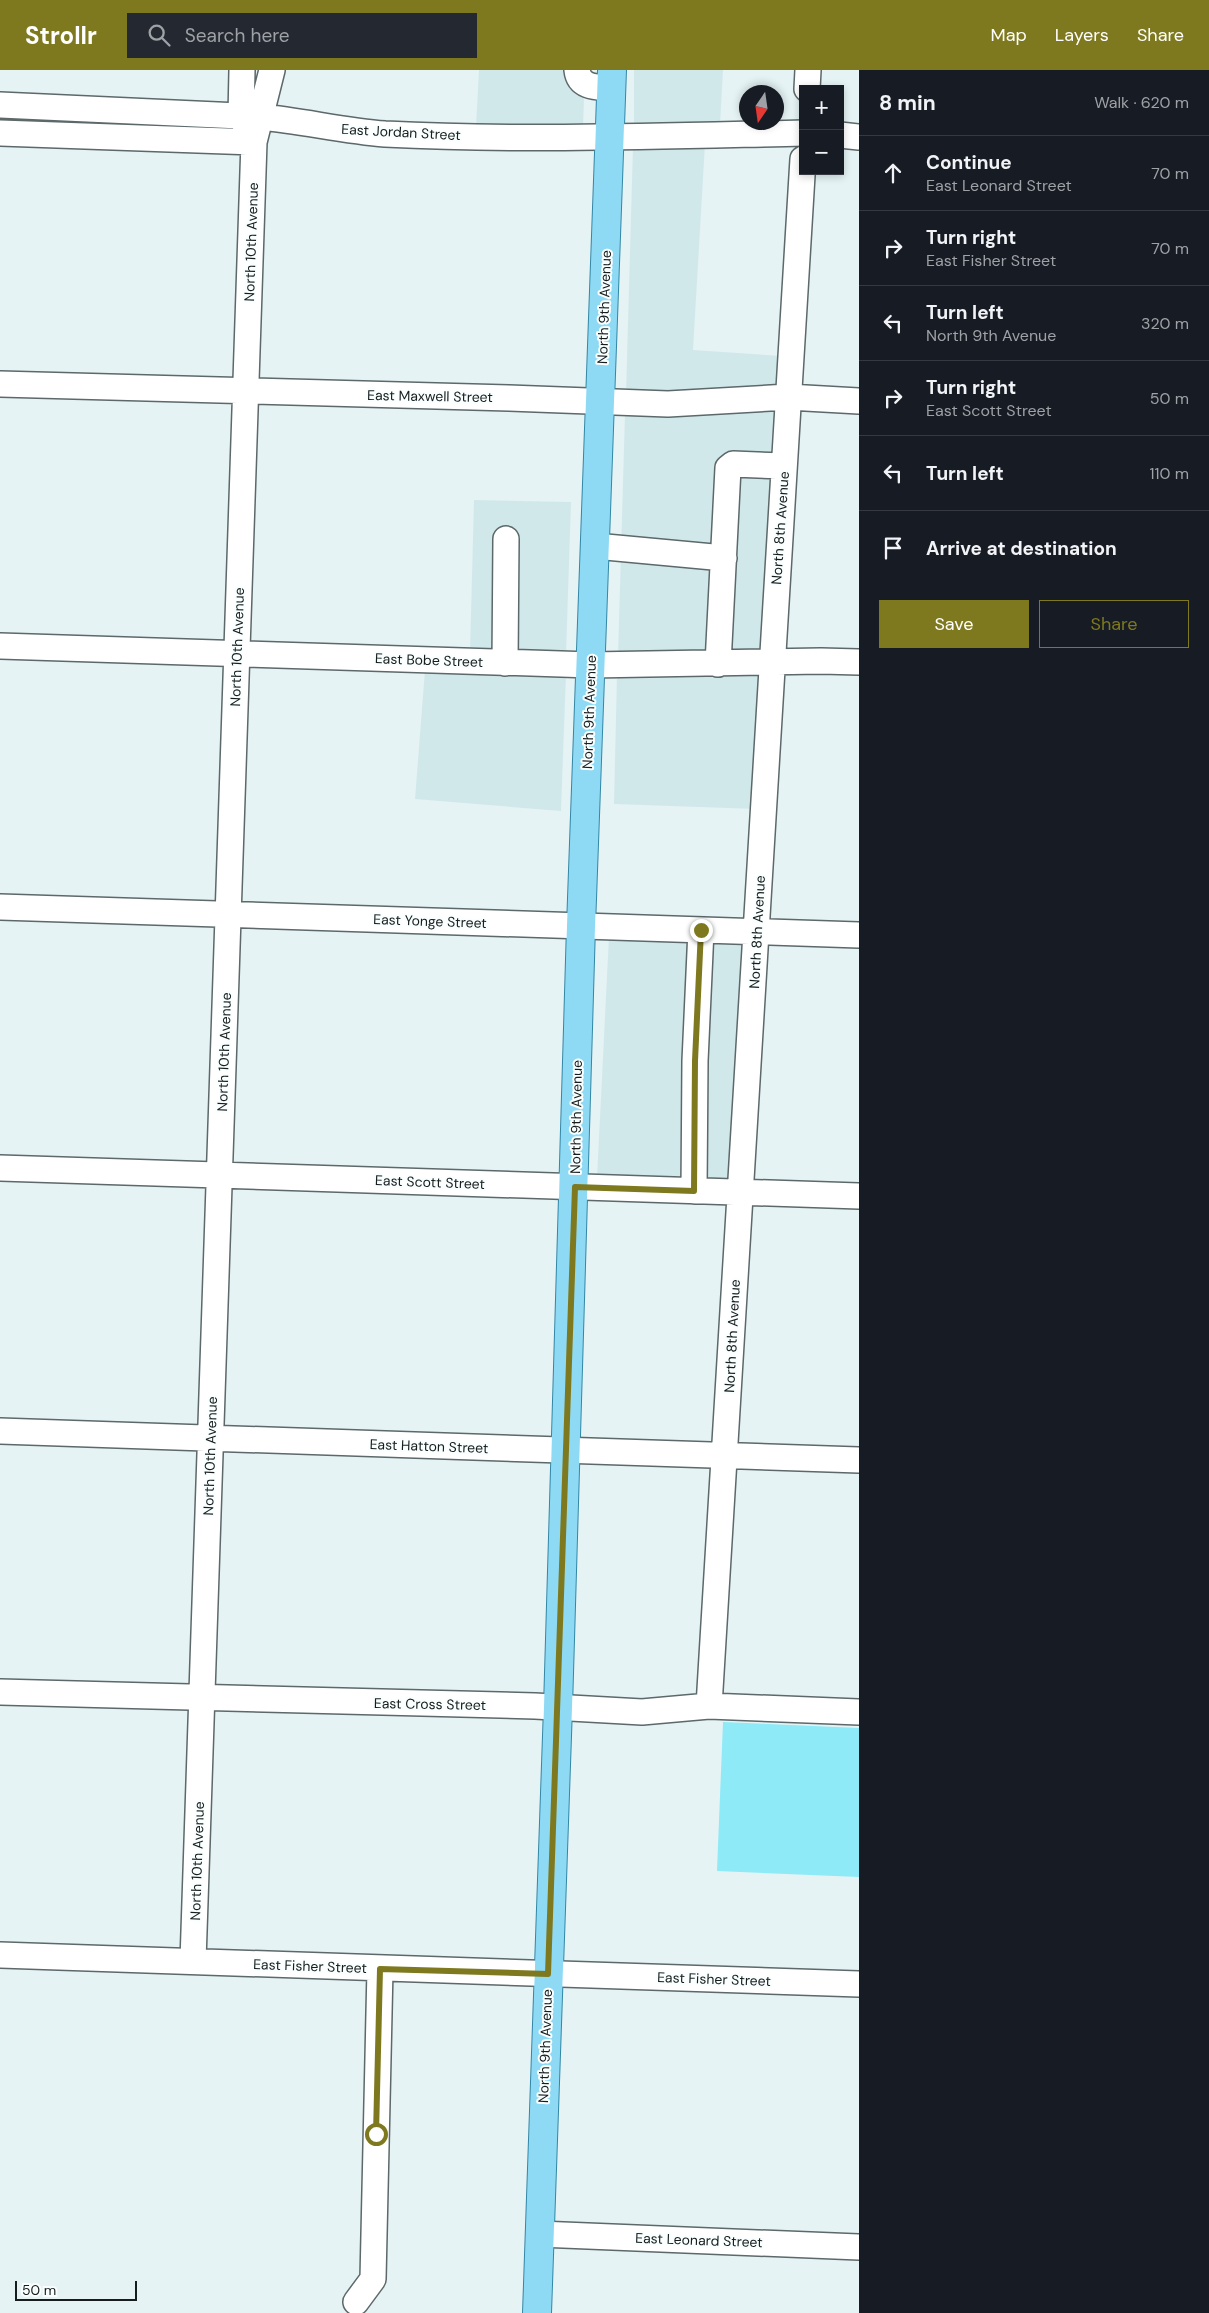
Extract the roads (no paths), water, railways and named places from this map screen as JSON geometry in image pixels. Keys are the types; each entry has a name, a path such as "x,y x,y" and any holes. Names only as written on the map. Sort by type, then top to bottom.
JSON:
{"main road":[{"name":"North 9th Avenue","path":"537,2313 575,1187 581,926 612,79"}],"street":[{"name":"North 10th Avenue","path":"193,1961 254,142 242,70"},
{"name":"North 10th Avenue","path":"251,116 272,70"},
{"path":"577,70 578,78 588,86 612,79"},
{"path":"807,85 808,70"},
{"name":"East Jordan Street","path":"0,105 251,116 295,120 337,129 385,134 610,138 799,133"},
{"path":"0,133 254,142"},
{"path":"844,135 859,137"},
{"name":"North 8th Avenue","path":"709,1706 802,175"},
{"name":"East Maxwell Street","path":"0,384 509,398 601,403 668,404 788,397 859,401"},
{"path":"718,664 728,468 733,464 784,466"},
{"path":"505,662 506,539"},
{"path":"595,546 724,558"},
{"name":"East Bobe Street","path":"0,646 590,665 859,662"},
{"name":"East Yonge Street","path":"0,907 859,935"},
{"path":"694,1191 695,1061 701,930"},
{"name":"East Scott Street","path":"0,1168 859,1196"},
{"name":"East Hatton Street","path":"0,1431 859,1460"},
{"name":"East Cross Street","path":"0,1692 202,1699 558,1707 642,1712 709,1706 859,1712"},
{"name":"East Fisher Street","path":"0,1955 859,1984"},
{"path":"356,2302 373,2279 380,1969"},
{"name":"East Leonard Street","path":"539,2234 859,2246"}]}
